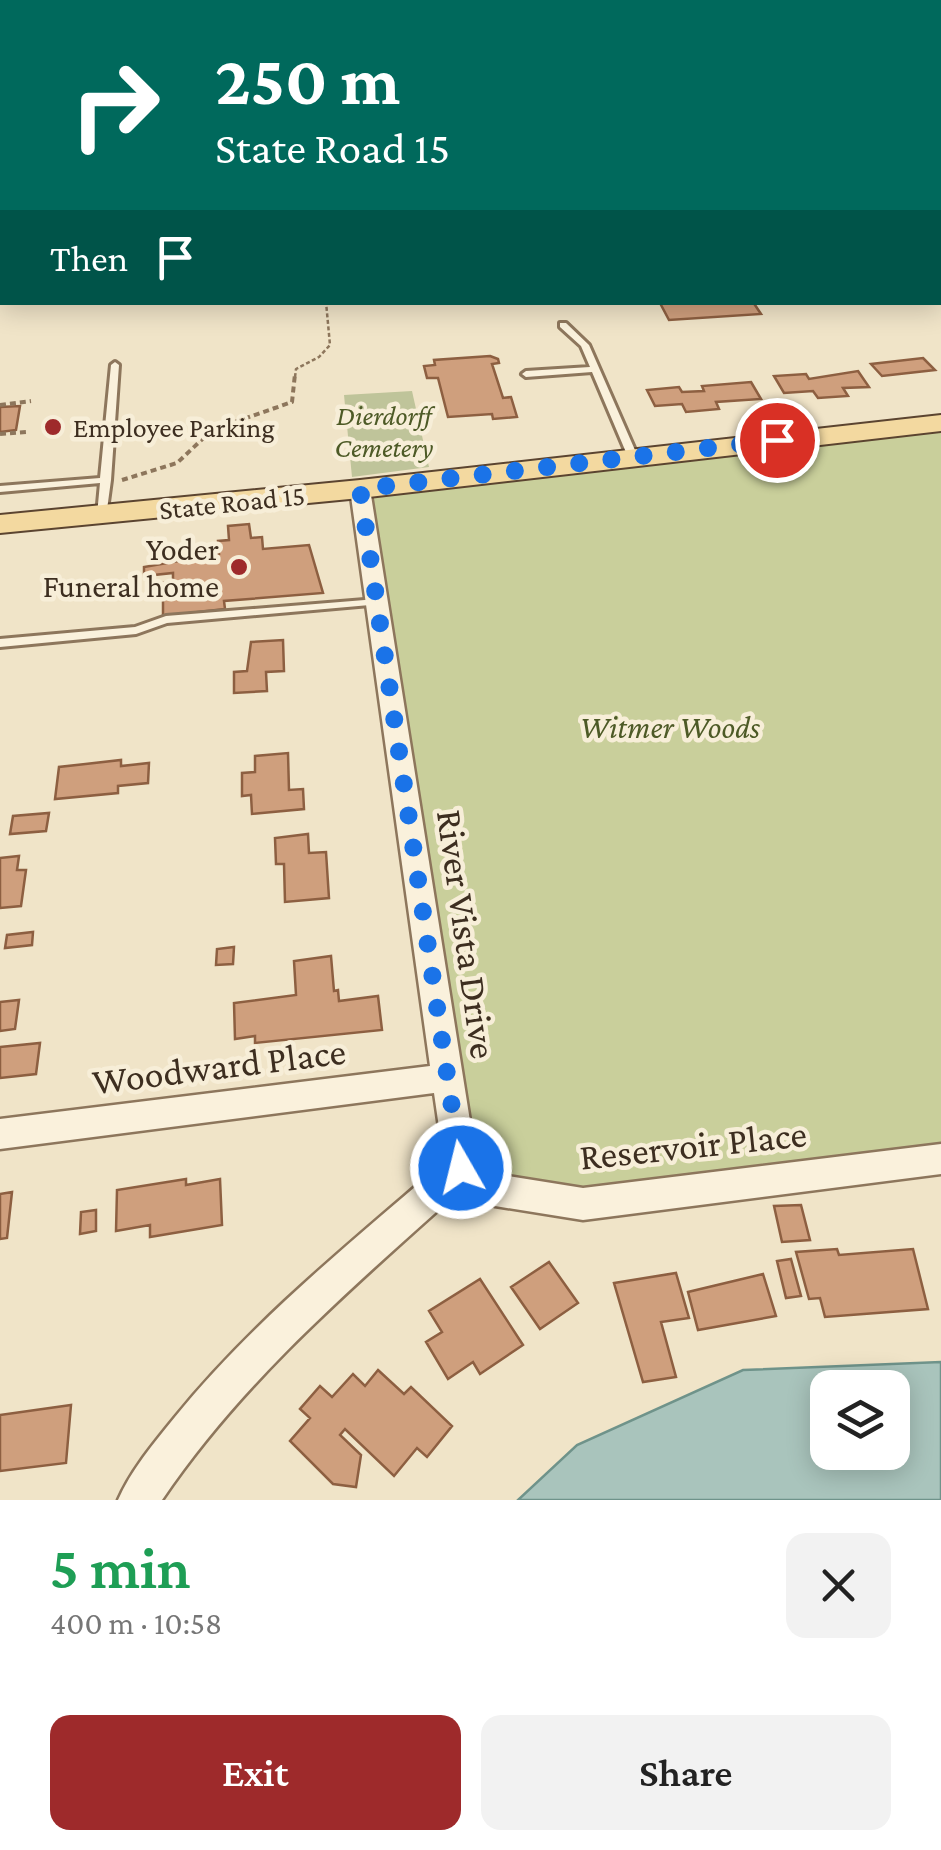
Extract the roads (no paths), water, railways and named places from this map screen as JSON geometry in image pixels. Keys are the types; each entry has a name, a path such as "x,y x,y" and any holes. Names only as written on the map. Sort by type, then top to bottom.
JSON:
{"main road":[{"name":"State Road 15","path":"0,524 104,493 360,489 941,422"}],"street":[{"name":"River Vista Drive","path":"360,489 461,1168"},
{"name":"Woodward Place","path":"0,1134 448,1077"},
{"name":"Reservoir Place","path":"461,1168 494,1190 583,1204 941,1159"},
{"path":"138,1500 174,1443 248,1360 461,1168"}],"lane":[{"path":"563,326 585,345 633,457"},
{"path":"0,489 104,493 115,364"},
{"path":"526,374 596,369"},
{"path":"0,643 136,630 166,620 378,602"}],"water":[{"path":"941,1362 941,1500 518,1500 577,1445 743,1370"}],"place":[{"name":"Employee Parking","path":"53,427"},
{"name":"Yoder Funeral home","path":"239,567"}],"park label":[{"name":"Dierdorff Cemetery","path":"384,431"},
{"name":"Witmer Woods","path":"670,727"}]}
